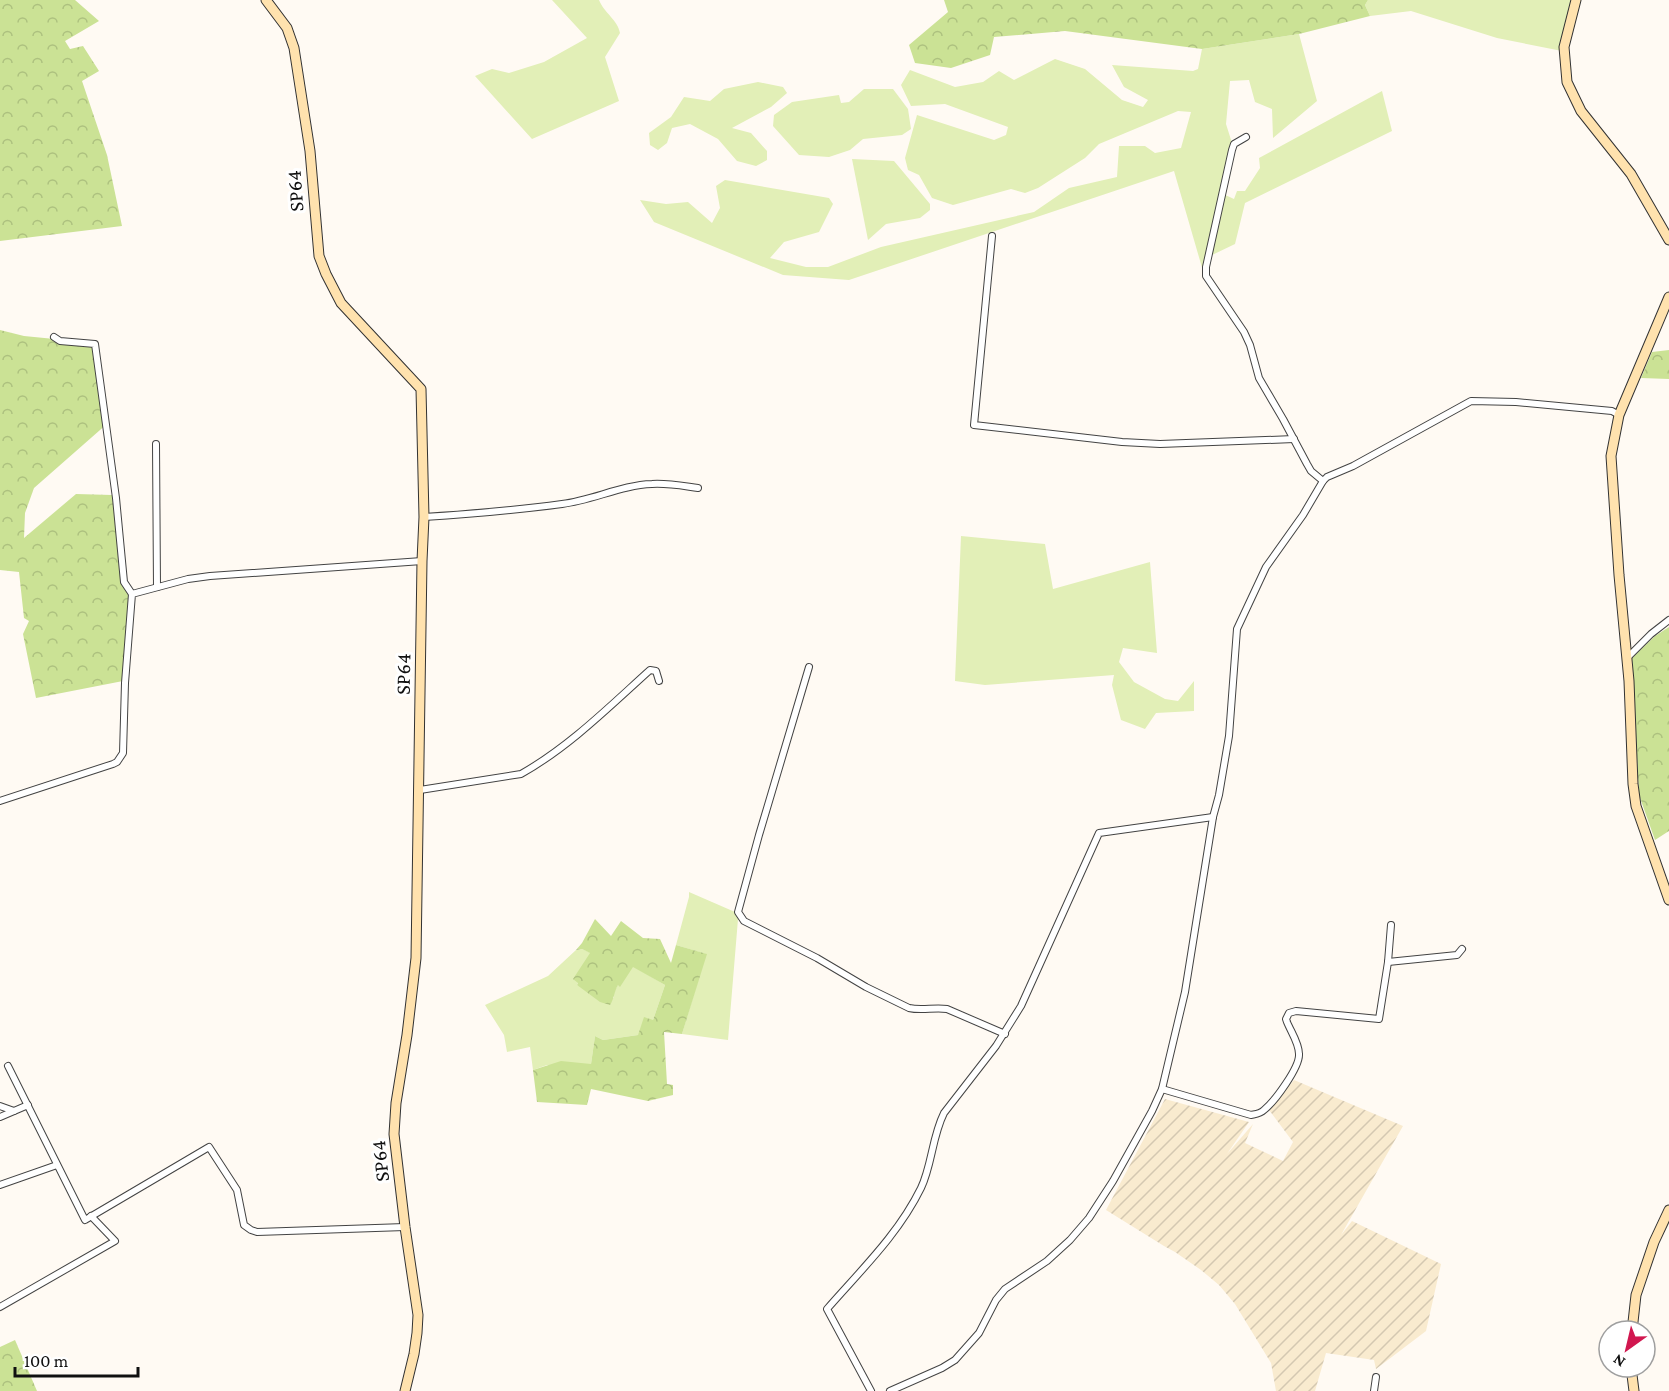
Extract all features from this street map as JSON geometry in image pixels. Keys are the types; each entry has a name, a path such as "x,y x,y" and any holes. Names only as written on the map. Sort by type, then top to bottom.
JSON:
{"street":[{"name":"SP64","path":"266,0 287,28 294,48 310,152 319,256 326,274 342,303 421,389 424,517 416,958 396,1103 394,1134 418,1316 414,1354 405,1391"},
{"path":"1576,0 1564,47 1567,82 1581,111 1631,174 1669,240"},
{"path":"1246,137 1234,144 1232,150 1206,267 1206,276 1244,332 1259,378 1311,471 1323,481"},
{"path":"992,236 974,425 1122,442 1160,444 1294,439"},
{"path":"1669,297 1619,415 1611,456 1618,574 1632,725 1633,784 1636,806 1669,900"},
{"path":"0,801 113,764 123,753 125,683 132,594 124,582 116,498 95,344 60,341 54,337"},
{"path":"890,1391 955,1360 979,1333 996,1300 1005,1289 1047,1261 1070,1240 1101,1203 1152,1111 1162,1089 1183,1001 1229,736 1237,629 1266,567 1303,515 1323,481 1471,401 1516,402 1612,411 1619,415"},
{"path":"156,444 157,588"},
{"path":"424,517 565,504 651,484 698,488"},
{"path":"132,594 188,579 210,576 422,561"},
{"path":"1627,658 1669,620"},
{"path":"809,667 759,835 738,912 739,916 744,921 909,1008 915,1010 947,1009 1005,1034"},
{"path":"420,790 521,774 556,750 650,670 656,671 659,681"},
{"path":"871,1391 827,1309 884,1245 900,1224 920,1189 927,1173 938,1125 944,1113 1005,1034 1032,982 1099,833 1214,818"},
{"path":"1162,1089 1251,1115 1261,1113 1297,1065 1299,1053 1287,1022 1286,1018 1289,1013 1296,1011 1379,1020 1391,925"},
{"path":"1388,962 1457,955 1462,949"},
{"path":"8,1066 85,1220 209,1147 237,1190 244,1225 251,1230 257,1232 405,1227"},
{"path":"0,1117 28,1105"},
{"path":"0,1107 15,1111"},
{"path":"0,1185 57,1165"},
{"path":"1633,1319 1636,1295 1654,1242 1669,1210"},
{"path":"0,1307 115,1241 91,1216"},
{"path":"1374,1391 1376,1377"}],"shaded area":[{"path":"1294,1080 1403,1126 1341,1235 1352,1221 1441,1264 1426,1331 1376,1369 1374,1360 1326,1353 1315,1391 1276,1391 1271,1363 1235,1304 1219,1285 1175,1252 1106,1210 1165,1099 1249,1122 1227,1154 1253,1124 1245,1143 1283,1161 1293,1142 1269,1110"}],"green space":[{"path":"0,0 75,0 99,21 65,41 70,49 83,46 99,71 82,81 107,155 122,226 0,241"},
{"path":"552,0 599,0 617,24 620,33 605,57 619,101 532,139 475,76 492,69 509,73 544,62 587,38"},
{"path":"944,0 1368,0 1365,5 1370,16 1299,34 1202,49 1065,31 994,37 990,55 951,68 915,63 909,45 948,12"},
{"path":"1368,0 1572,0 1562,51 1497,38 1411,11 1370,16 1365,5"},
{"path":"1299,34 1317,101 1273,138 1272,109 1255,102 1249,80 1230,81 1226,124 1232,143 1221,193 1234,199 1237,191 1245,191 1260,168 1259,158 1382,91 1392,131 1245,203 1235,244 1210,256 1208,270 1203,271 1174,171 849,280 783,275 654,222 640,200 666,204 688,202 712,223 720,208 716,186 725,180 829,198 833,204 819,232 784,242 770,258 806,267 828,267 881,247 1034,212 1069,188 1117,177 1119,146 1145,146 1155,153 1181,148 1191,112 1178,111 1099,144 1085,158 1038,188 1025,193 1011,189 953,205 932,198 919,175 908,170 905,158 917,115 994,140 1006,135 1008,127 945,104 911,106 901,85 910,70 955,87 983,82 999,71 1014,80 1055,59 1085,69 1122,100 1143,107 1148,100 1124,87 1112,65 1193,71 1198,69 1202,49"},
{"path":"758,82 783,87 787,93 771,107 732,128 751,133 767,151 767,160 756,166 737,161 718,139 690,124 672,128 667,143 658,150 650,145 649,133 671,117 684,97 710,101 724,89"},
{"path":"864,89 893,89 908,109 911,129 902,135 863,139 850,150 829,157 799,155 773,126 774,115 792,102 839,95 841,103 849,102"},
{"path":"852,159 894,161 930,204 930,210 920,218 886,224 868,240"},
{"path":"0,330 24,336 85,342 96,349 108,423 34,488 25,513 24,538 76,494 112,495 121,573 129,596 123,681 36,698 23,634 29,621 24,618 19,572 0,570"},
{"path":"1669,350 1669,379 1641,378 1652,352"},
{"path":"961,536 1045,544 1053,589 1150,562 1157,653 1123,648 1119,662 1134,682 1165,699 1178,701 1194,681 1194,711 1156,713 1145,729 1121,720 1112,685 1114,675 985,685 955,681"},
{"path":"1669,627 1669,831 1655,840 1639,795 1632,658 1655,636"},
{"path":"689,892 735,912 738,919 728,1040 682,1034 706,954 676,945"},
{"path":"595,919 611,936 621,921 643,938 660,939 671,963 676,945 707,954 682,1034 664,1032 667,1084 673,1085 673,1095 648,1101 591,1089 587,1105 537,1102 533,1070 561,1061 591,1064 595,1036 603,1040 638,1035 644,1017 653,1020 665,985 633,967 620,987 618,985 610,1005 600,1002 577,985 578,983 573,979 590,953 582,949 576,950"},
{"path":"582,949 591,953 577,985 614,998 618,984 633,966 665,985 653,1020 638,1035 603,1040 595,1036 591,1064 547,1065 533,1070 530,1047 507,1052 504,1035 485,1005 548,976 576,950"},
{"path":"15,1340 37,1391 0,1391 0,1347"}]}
